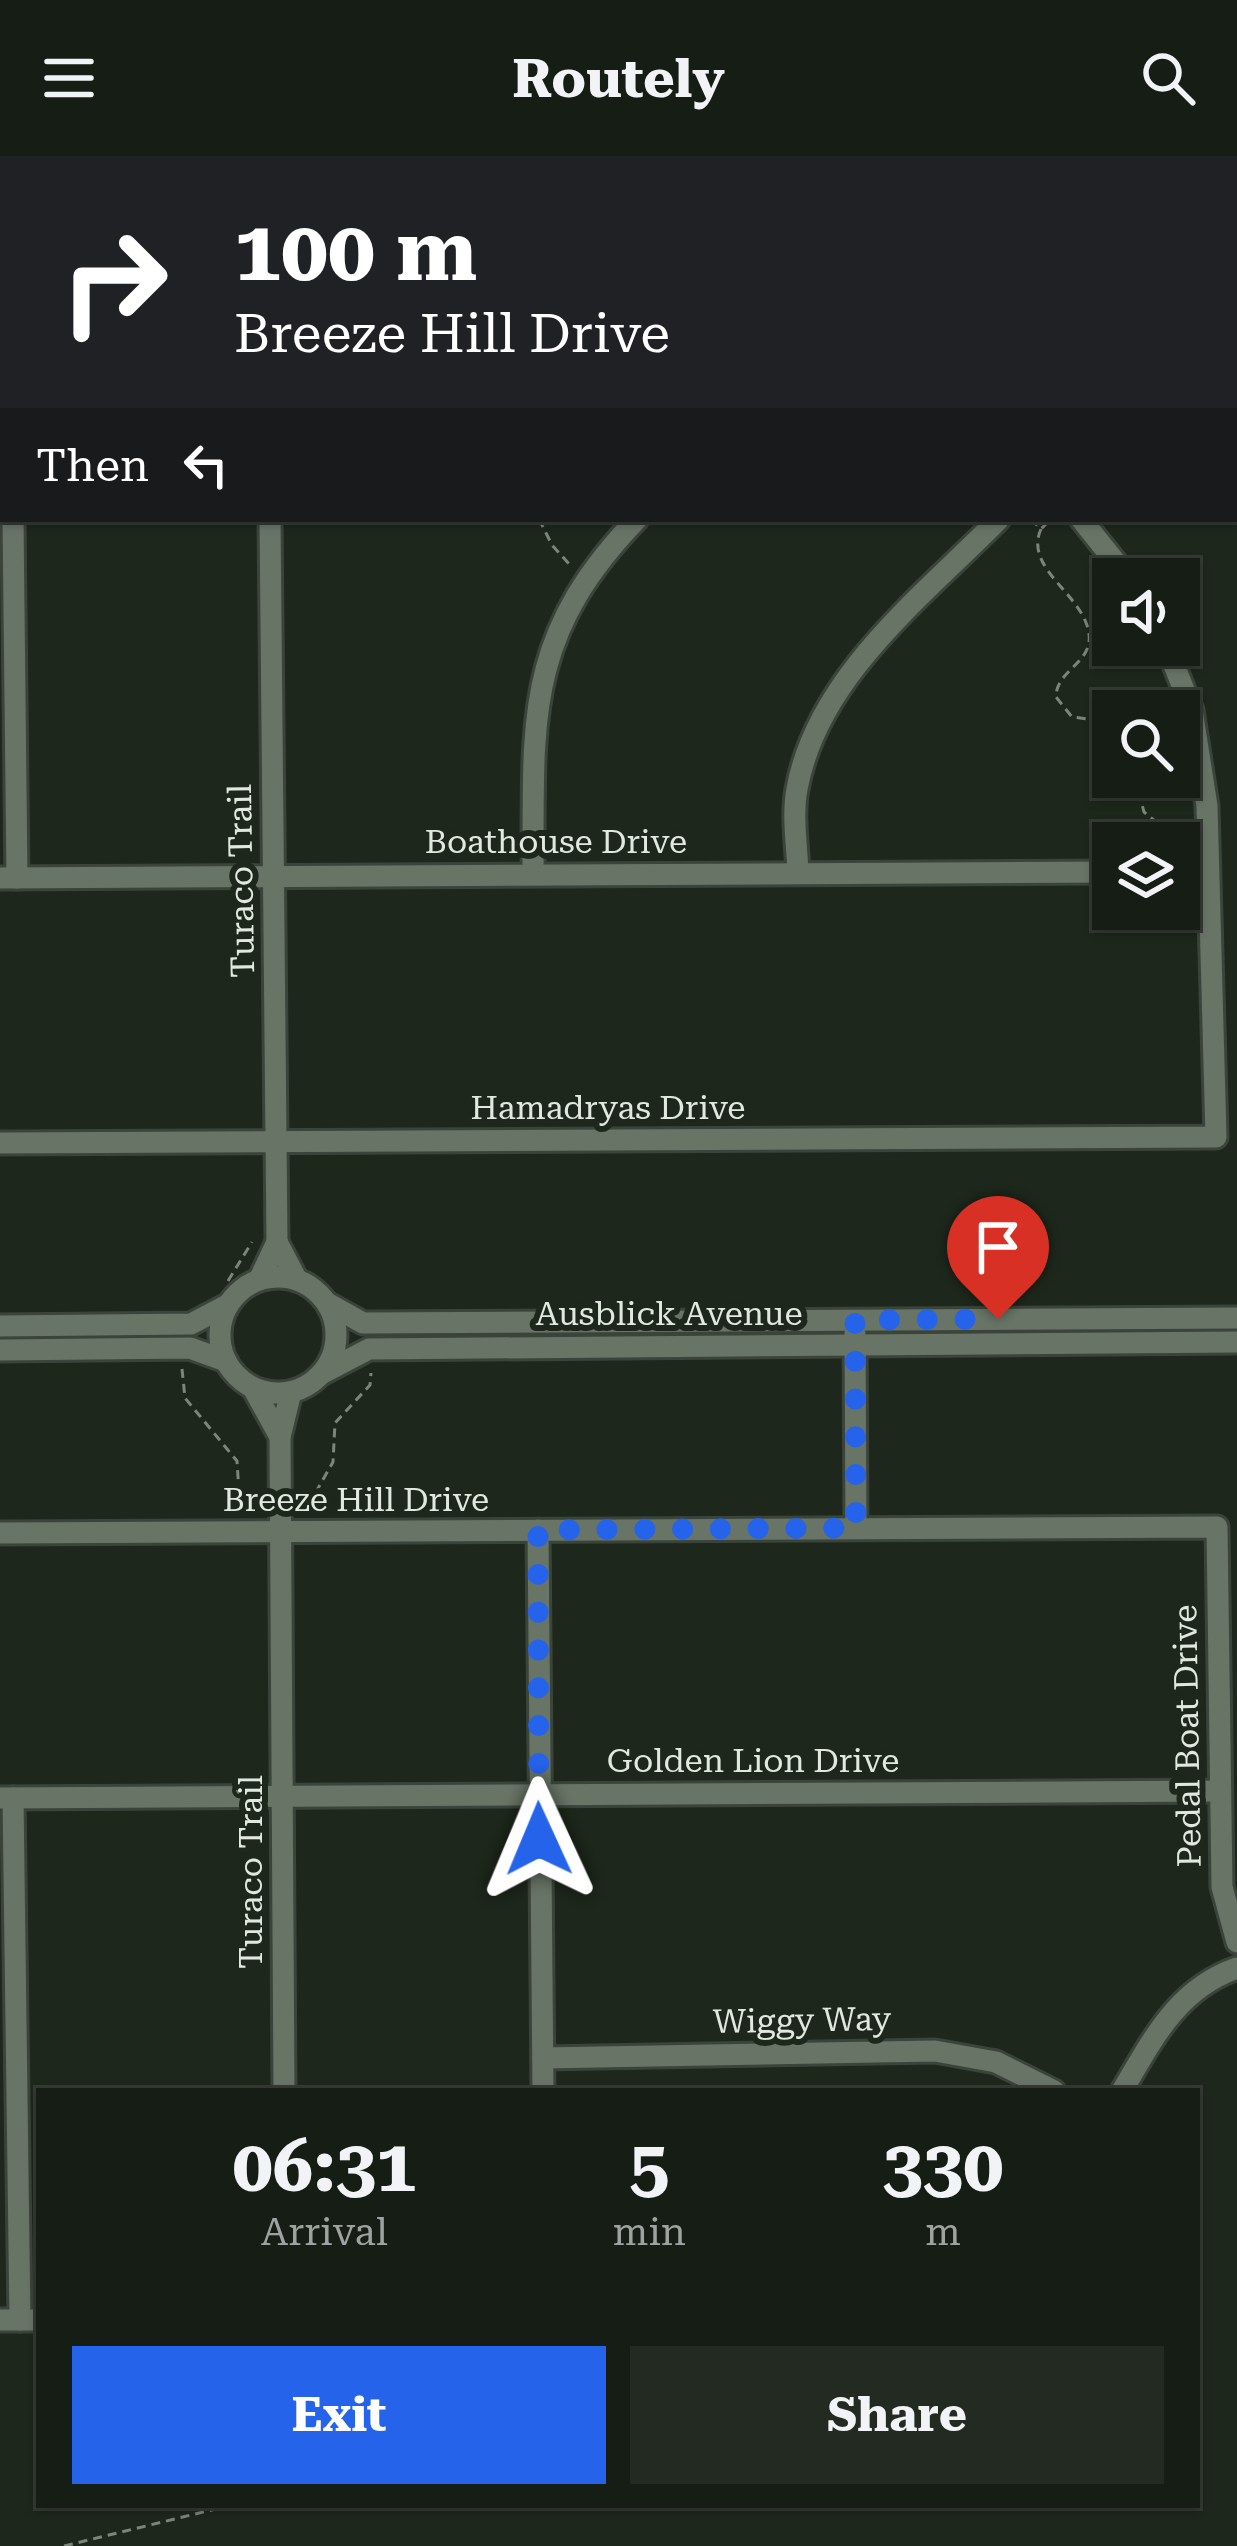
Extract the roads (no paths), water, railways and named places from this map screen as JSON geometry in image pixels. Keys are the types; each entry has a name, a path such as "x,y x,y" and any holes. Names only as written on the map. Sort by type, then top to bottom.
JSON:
{"street":[{"path":"8,878 7,619 13,522"},
{"name":"Turaco Trail","path":"259,1280 277,1242 270,522"},
{"path":"533,874 536,710 542,673 570,602 635,522"},
{"path":"798,872 796,790 820,719 869,651 996,522"},
{"path":"1083,522 1112,558"},
{"path":"1174,666 1192,710 1207,806 1208,872 1200,872"},
{"name":"Boathouse Drive","path":"8,878 1092,872"},
{"name":"Hamadryas Drive","path":"0,1143 1216,1137 1208,872"},
{"name":"Turaco Trail","path":"277,1242 297,1280"},
{"path":"0,1326 191,1324 228,1293 259,1280 297,1280 327,1303 337,1338 323,1373 291,1392 253,1388 226,1361 190,1348 0,1350"},
{"path":"226,1361 220,1342 228,1293"},
{"name":"Ausblick Avenue","path":"327,1303 363,1323 1237,1318"},
{"path":"855,1320 856,1528"},
{"name":"Ausblick Avenue","path":"323,1373 369,1349 1237,1342"},
{"name":"Turaco Trail","path":"253,1388 280,1437"},
{"name":"Turaco Trail","path":"284,2088 280,1437 291,1392"},
{"name":"Breeze Hill Drive","path":"0,1534 1217,1527"},
{"name":"Pedal Boat Drive","path":"1217,1527 1222,1887 1237,1942"},
{"path":"538,1530 543,2088"},
{"name":"Golden Lion Drive","path":"7,1798 1219,1790"},
{"path":"7,1798 8,2060 20,2320"},
{"path":"1124,2088 1164,2019 1210,1978 1237,1968"},
{"name":"Wiggy Way","path":"543,2058 934,2051 996,2062 1048,2088"}]}
